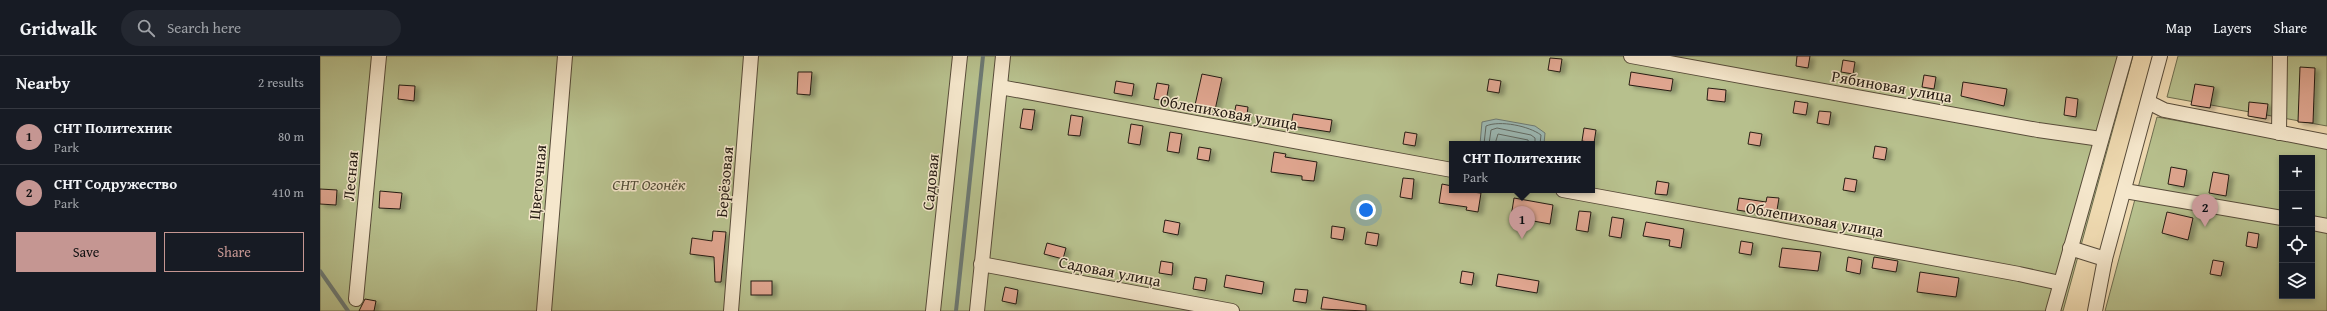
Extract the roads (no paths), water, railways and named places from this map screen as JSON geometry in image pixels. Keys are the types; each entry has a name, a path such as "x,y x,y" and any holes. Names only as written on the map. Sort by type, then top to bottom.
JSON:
{"street":[{"name":"Лесная","path":"356,299 379,56"},
{"name":"Цветочная","path":"544,311 565,56"},
{"name":"Берёзовая","path":"731,311 751,56"},
{"name":"Садовая","path":"933,311 960,56"},
{"path":"977,311 1003,56"},
{"name":"Рябиновая улица","path":"1631,56 2038,130 2101,139"},
{"path":"2053,311 2125,56"},
{"path":"2095,311 2105,259 2125,191 2160,56"},
{"path":"2279,133 2280,56"},
{"name":"Облепиховая улица","path":"1000,87 1449,169"},
{"path":"2148,102 2164,110 2327,142"},
{"path":"2125,191 2279,217"},
{"name":"Облепиховая улица","path":"1578,193 2012,272 2060,283"},
{"path":"2315,224 2327,226"},
{"path":"2070,248 2105,259"},
{"name":"Садовая улица","path":"981,264 1232,311"}],"water":[{"path":"1496,119 1535,126 1545,133 1544,141 1480,141 1482,122"}],"waterway":[{"path":"956,311 983,56"},
{"path":"320,271 348,311"}],"place":[{"name":"СНТ Содружество","path":"2205,227"},
{"name":"СНТ Политехник","path":"1522,239"}],"park label":[{"name":"СНТ Огонёк","path":"649,184"}]}
